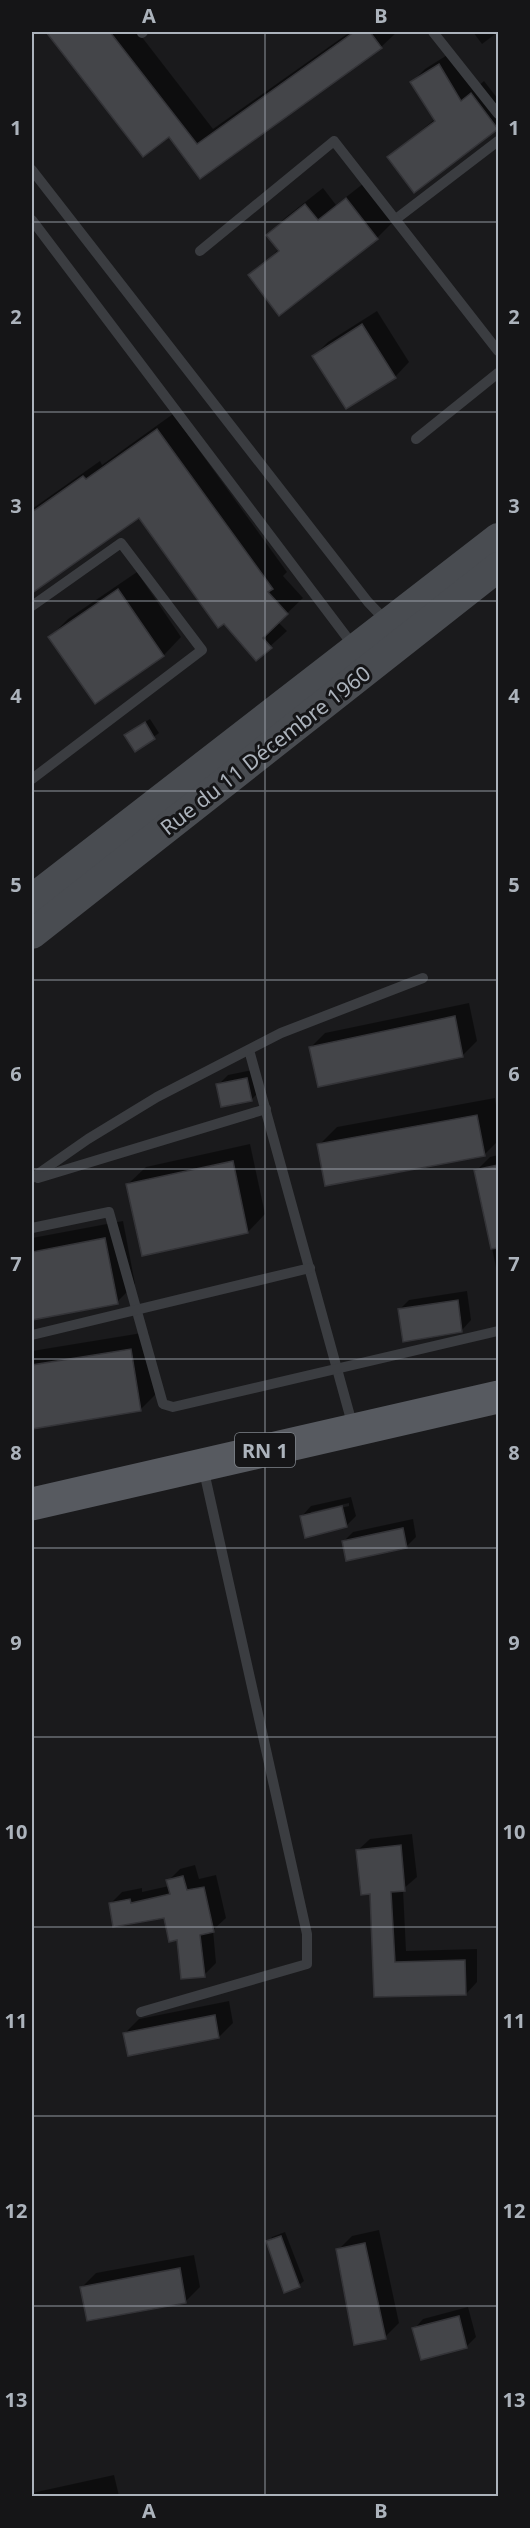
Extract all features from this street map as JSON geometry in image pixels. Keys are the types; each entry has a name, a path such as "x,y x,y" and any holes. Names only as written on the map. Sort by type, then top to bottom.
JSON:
{"main road":[{"name":"Rue du 11 Décembre 1960","path":"32,898 498,538"},
{"name":"Rue du 11 Décembre 1960","path":"32,934 498,567"},
{"name":"RN 1","path":"32,1483 351,1416 498,1382"},
{"name":"RN 1","path":"32,1504 498,1396"}],"lane":[{"path":"432,32 498,114"},
{"path":"201,251 334,141 498,351"},
{"path":"396,219 498,141"},
{"path":"32,170 361,592 388,623"},
{"path":"32,220 355,649"},
{"path":"416,438 498,373"},
{"path":"32,606 121,543 202,650 32,779"},
{"path":"32,1179 88,1139 157,1097 281,1033 423,978"},
{"path":"249,1050 351,1416"},
{"path":"32,1179 266,1109"},
{"path":"32,1228 109,1212 163,1404 173,1407 498,1331"},
{"path":"32,1335 310,1268"},
{"path":"141,2012 307,1964 307,1934 202,1465"}],"building":[{"path":"46,32 110,32 197,144 354,32 370,32 382,48 200,179 169,137 143,157"},
{"path":"439,64 461,101 471,93 498,129 414,193 387,157 435,121 410,82"},
{"path":"346,198 378,239 279,316 248,275 279,251 266,235 305,204 318,220"},
{"path":"362,324 396,378 346,409 312,356"},
{"path":"157,429 273,589 268,592 288,614 263,638 272,648 256,661 224,624 218,628 139,518 32,593 32,512 83,476 86,479"},
{"path":"118,589 164,656 95,704 48,637"},
{"path":"145,722 155,739 135,752 124,735"},
{"path":"455,1016 463,1057 318,1087 309,1047"},
{"path":"247,1078 252,1101 221,1107 216,1084"},
{"path":"477,1115 485,1156 325,1186 317,1144"},
{"path":"233,1161 248,1233 142,1256 126,1184"},
{"path":"498,1165 498,1248 491,1249 474,1170"},
{"path":"105,1238 118,1304 32,1320 32,1252"},
{"path":"458,1300 462,1332 403,1342 398,1309"},
{"path":"131,1349 141,1411 32,1429 32,1365"},
{"path":"342,1506 347,1527 305,1538 300,1516"},
{"path":"403,1528 407,1548 346,1561 342,1541"},
{"path":"401,1845 405,1891 391,1892 395,1962 465,1960 466,1995 374,1997 370,1894 361,1895 356,1850"},
{"path":"183,1876 187,1890 204,1887 214,1932 200,1935 205,1977 181,1979 177,1940 169,1942 164,1918 113,1927 109,1903 130,1899 131,1903 170,1894 166,1880"},
{"path":"215,2015 219,2038 128,2056 123,2033"},
{"path":"281,2236 300,2287 284,2293 266,2241"},
{"path":"365,2243 386,2339 354,2345 336,2249"},
{"path":"180,2268 186,2303 87,2321 80,2287"},
{"path":"459,2316 467,2348 421,2360 412,2328"}]}
